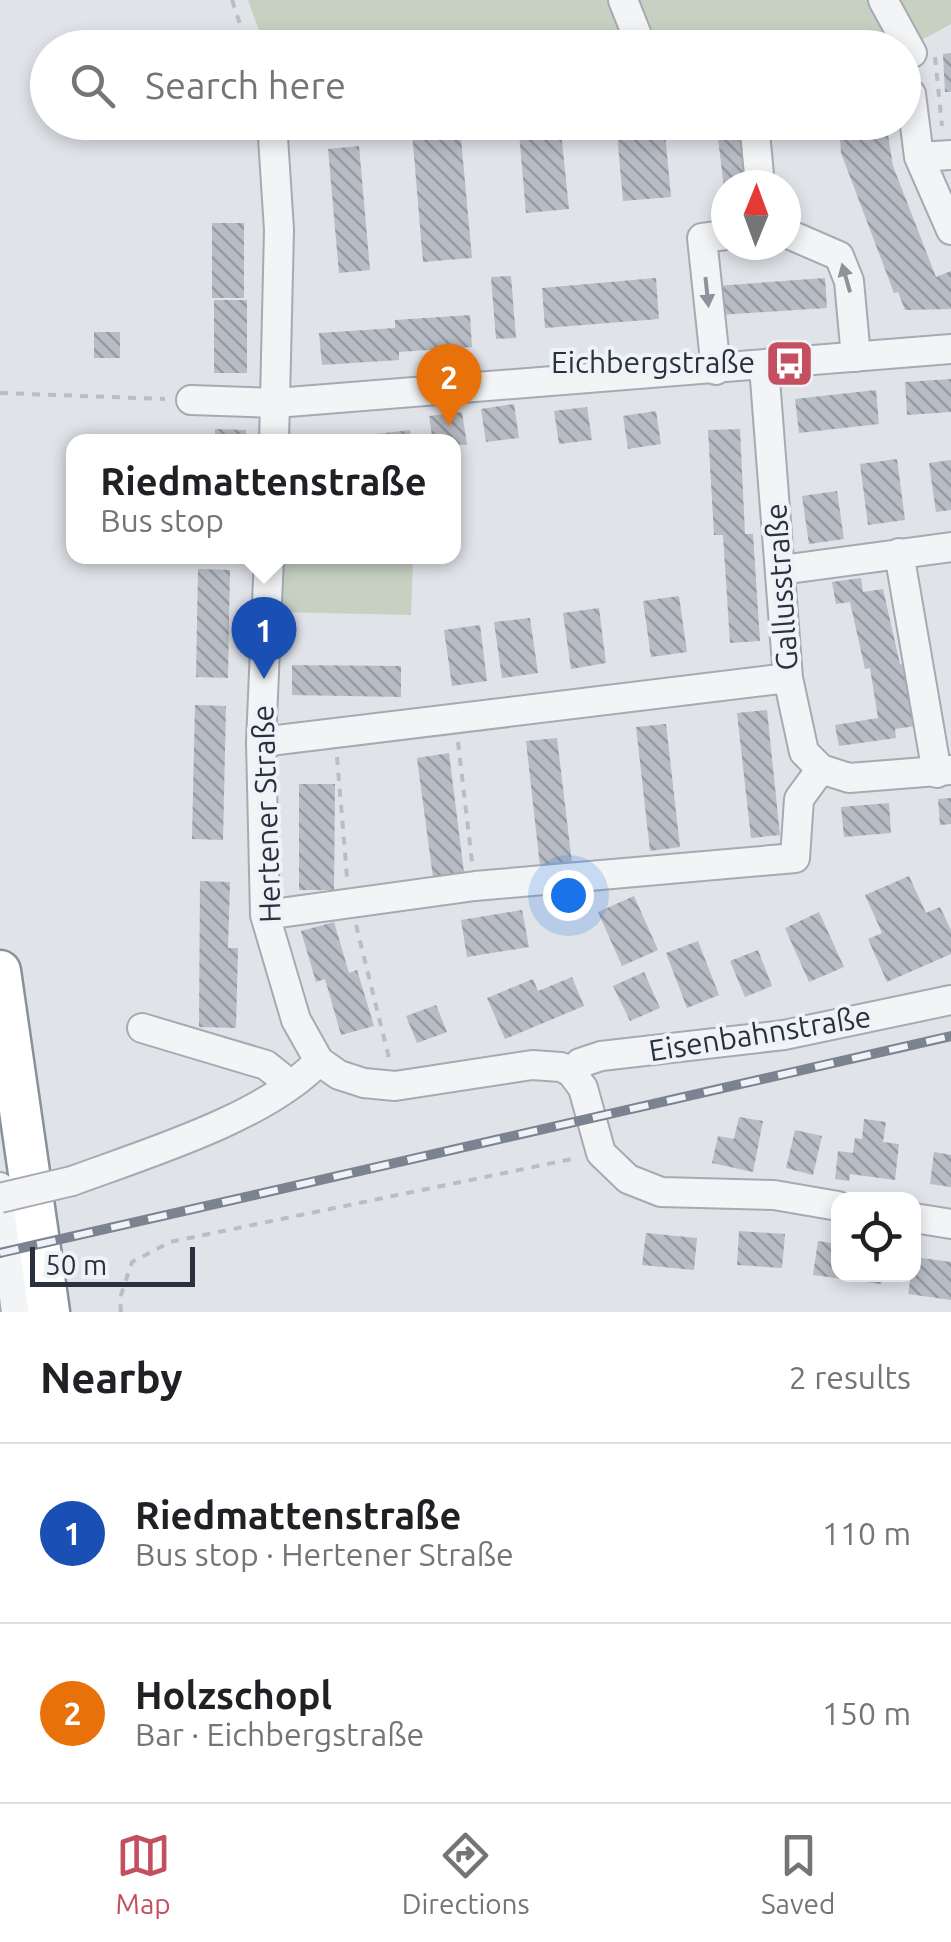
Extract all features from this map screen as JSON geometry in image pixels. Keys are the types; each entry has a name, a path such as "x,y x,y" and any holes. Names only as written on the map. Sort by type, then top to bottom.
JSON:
{"highway":[{"path":"0,971 49,1312"},
{"path":"0,1061 36,1312"}],"street":[{"path":"623,0 635,30"},
{"path":"883,0 905,30"},
{"path":"921,117 938,156 951,230"},
{"path":"273,140 279,230 274,434"},
{"path":"756,140 759,170"},
{"path":"711,237 702,238 716,370"},
{"path":"801,240 839,256 849,281 856,357"},
{"path":"190,400 276,403 951,349"},
{"name":"Gallusstraße","path":"764,366 788,678 804,752 821,769"},
{"path":"781,570 951,547"},
{"path":"265,915 475,886 795,858 799,800 821,769 849,778 944,772 899,553"},
{"name":"Hertener Straße","path":"269,564 262,742 265,915 296,1020 319,1061"},
{"path":"262,742 788,678"},
{"name":"Eisenbahnstraße","path":"572,1072 580,1063 601,1056 784,1035 951,1000"},
{"path":"142,1028 266,1065 291,1085"},
{"path":"0,1198 72,1181 194,1136 291,1085 319,1061 364,1083 395,1086 550,1064 572,1072 583,1088 601,1154 628,1179 662,1192 774,1195 831,1205"},
{"path":"0,1187 16,1312"},
{"path":"921,1219 951,1224"}],"path":[{"path":"232,0 242,30"},
{"path":"921,52 937,60 938,156"},
{"path":"0,393 190,400"},
{"path":"455,718 475,886"},
{"path":"121,1312 120,1298 132,1262 170,1242 601,1154"}],"green space":[{"path":"248,0 951,0 951,24 921,40 921,30 259,30"},
{"path":"283,564 413,564 411,615 281,612"}],"building":[{"path":"951,53 951,92 945,92 943,54"},
{"path":"413,140 461,140 472,258 423,262"},
{"path":"520,140 562,140 569,209 526,213"},
{"path":"618,140 666,140 671,197 623,201"},
{"path":"718,140 746,140 749,170 722,170"},
{"path":"840,140 889,140 893,166 936,277 951,271 951,309 905,310 898,292 894,293 841,153"},
{"path":"359,146 370,270 339,273 328,149"},
{"path":"212,223 244,223 244,298 212,298"},
{"path":"511,276 516,338 496,339 491,277"},
{"path":"656,278 659,319 545,328 542,288"},
{"path":"825,278 827,308 719,315 716,286"},
{"path":"214,300 247,300 247,373 214,373"},
{"path":"470,315 472,347 399,352 399,360 322,365 319,333 395,328 395,320"},
{"path":"94,332 120,332 120,358 94,358"},
{"path":"951,379 951,412 907,415 905,382"},
{"path":"876,390 879,424 799,433 795,399"},
{"path":"514,404 519,438 486,442 481,409"},
{"path":"587,407 592,440 559,444 554,411"},
{"path":"656,411 661,444 628,449 623,416"},
{"path":"462,412 467,445 461,444 461,434 432,434 429,416"},
{"path":"215,429 246,430 246,434 215,434"},
{"path":"740,429 745,534 753,534 760,641 730,643 723,535 714,535 708,430"},
{"path":"410,430 410,434 377,434"},
{"path":"897,459 905,520 868,525 860,464"},
{"path":"951,460 951,510 936,512 929,463"},
{"path":"837,491 844,539 809,544 802,496"},
{"path":"198,569 230,570 228,678 196,677"},
{"path":"861,578 863,592 883,589 900,664 906,663 916,726 895,729 896,738 839,746 835,725 878,718 870,668 865,669 850,602 836,604 832,582"},
{"path":"679,596 687,652 651,657 643,601"},
{"path":"599,608 606,663 571,669 563,613"},
{"path":"530,618 538,673 502,678 494,622"},
{"path":"480,625 487,681 452,686 444,630"},
{"path":"292,665 401,666 401,697 292,695"},
{"path":"195,705 226,706 223,840 192,839"},
{"path":"767,710 780,835 751,838 737,713"},
{"path":"666,724 680,847 650,851 636,727"},
{"path":"557,738 572,863 540,866 526,741"},
{"path":"449,753 465,881 434,885 417,758"},
{"path":"299,784 335,784 334,890 299,890"},
{"path":"951,798 951,824 940,825 938,799"},
{"path":"889,803 891,833 844,837 841,807"},
{"path":"909,876 926,913 940,907 951,930 951,954 887,982 868,939 882,933 865,895"},
{"path":"200,881 230,882 228,948 238,948 236,1028 199,1027"},
{"path":"634,896 658,950 622,966 598,912"},
{"path":"522,910 529,947 467,957 461,920"},
{"path":"819,912 844,967 809,982 785,928"},
{"path":"334,922 349,973 357,970 374,1026 341,1035 325,979 316,982 301,931"},
{"path":"698,941 719,995 687,1008 666,953"},
{"path":"758,950 772,986 745,997 730,961"},
{"path":"644,972 660,1008 630,1021 613,986"},
{"path":"572,977 584,1006 505,1039 487,998 533,979 538,991"},
{"path":"436,1005 447,1032 417,1043 406,1016"},
{"path":"739,1117 763,1121 753,1172 712,1163 718,1136 734,1139"},
{"path":"864,1119 886,1122 883,1142 899,1144 895,1180 850,1174 849,1181 835,1179 838,1151 853,1153 855,1138 862,1139"},
{"path":"795,1130 822,1136 813,1175 786,1168"},
{"path":"934,1152 951,1155 951,1187 930,1184"},
{"path":"739,1231 785,1234 782,1268 737,1265"},
{"path":"646,1233 697,1238 694,1270 642,1265"},
{"path":"818,1241 831,1243 831,1277 813,1275"},
{"path":"921,1258 951,1262 951,1300 908,1294 910,1282 921,1282"}],"railway":[{"path":"0,1253 951,1036"}],"place":[{"name":"Eichbergstraße","path":"790,363"},
{"name":"Holzschopl","path":"449,426"},
{"name":"Riedmattenstraße","path":"264,679"}]}
